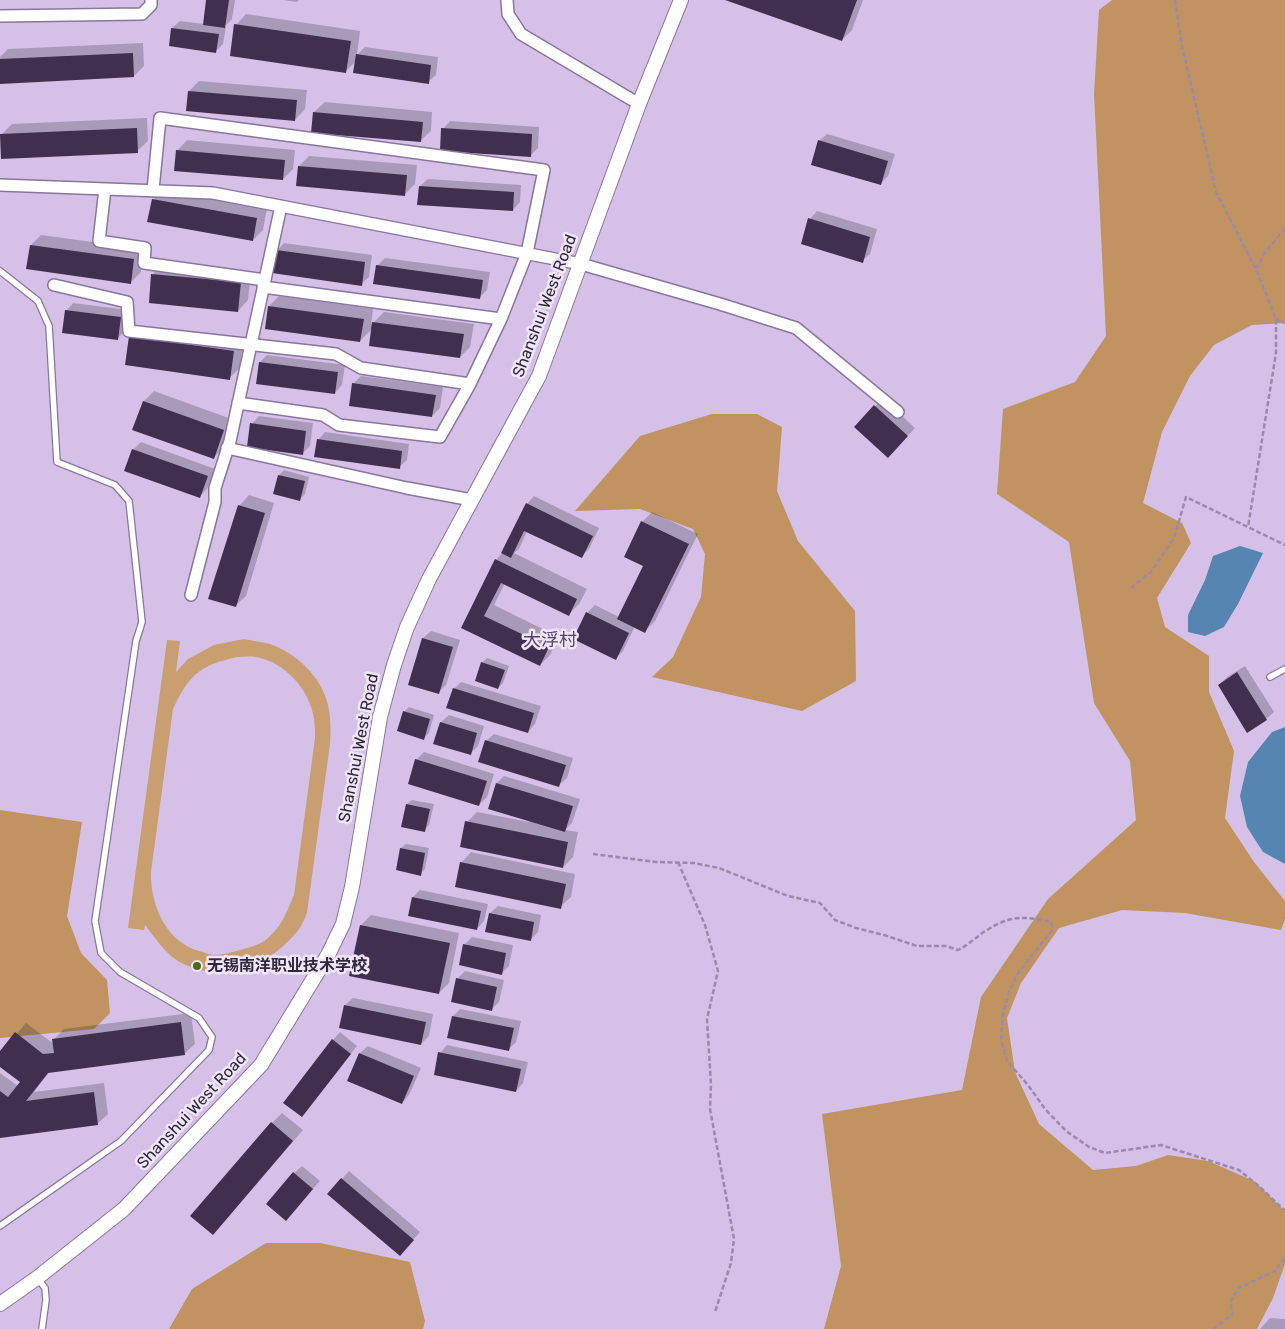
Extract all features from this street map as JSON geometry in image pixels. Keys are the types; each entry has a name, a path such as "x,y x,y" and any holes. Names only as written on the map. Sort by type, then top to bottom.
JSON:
{"street":[{"path":"0,16 142,14 151,5 150,0"},
{"path":"507,0 508,14 521,34 639,104"},
{"name":"Shanshui West Road","path":"0,1304 37,1278 124,1209 261,1065 328,955 343,924 352,887 380,717 394,665 408,627 429,579 539,376 639,104 681,0"},
{"path":"153,190 160,118 544,170 527,253 502,318 470,384 440,437 339,425 323,415 238,403"},
{"path":"0,185 213,193 581,264 796,328 898,412"},
{"path":"105,189 99,241 145,248 144,263 264,284 502,318"},
{"path":"191,595 216,502 215,488 238,403 281,206"},
{"path":"54,286 128,302 129,331 336,354 362,368 470,384"},
{"path":"227,448 407,488 472,500"}],"lane":[{"path":"0,271 38,301 49,326 57,462 115,485 129,501 142,622 136,641 95,921 101,953 120,972 199,1018 212,1037 209,1050 121,1141 0,1226"},
{"path":"1270,677 1285,669"},
{"path":"37,1278 45,1288 46,1294 42,1329"}],"path":[{"path":"1175,0 1182,46 1216,192 1256,269 1276,319 1276,353 1248,527"},
{"path":"1256,269 1264,254 1285,228"},
{"path":"1276,319 1285,322"},
{"path":"1131,588 1151,572 1174,538 1186,497 1285,544"},
{"path":"593,854 656,862 694,863 719,868 788,896 820,903 835,920 917,946 946,946 958,950 971,944 986,930 1009,918 1035,918 1051,922 1053,930 1018,973 1009,992 1003,1014 1001,1040 1007,1061 1028,1085 1045,1109 1066,1131 1089,1147 1105,1153 1161,1145 1239,1170 1285,1211"},
{"path":"678,862 705,925 718,971 707,1019 711,1085 710,1109 734,1239 731,1263 715,1312"},
{"path":"1212,1329 1233,1314 1230,1302 1239,1288 1275,1271 1285,1257"}],"shaded area":[{"path":"1112,0 1285,0 1285,323 1252,325 1214,345 1190,376 1162,432 1143,503 1182,523 1191,543 1157,598 1165,627 1209,656 1209,692 1234,751 1225,818 1254,862 1285,901 1285,919 1281,930 1185,913 1122,910 1059,928 1021,983 1007,1018 1015,1072 1039,1124 1093,1170 1136,1166 1168,1155 1208,1161 1254,1181 1285,1211 1285,1264 1273,1298 1257,1329 824,1329 841,1266 822,1114 962,1090 981,997 1048,899 1136,820 1130,761 1094,703 1069,542 997,494 1003,409 1075,382 1106,336 1094,94 1099,10"},
{"path":"712,414 757,414 782,427 777,491 798,541 855,611 856,681 802,711 652,677 673,657 701,597 705,554 693,529 640,509 575,511 640,436"},
{"path":"244,639 270,644 288,652 311,672 317,681 326,698 330,715 330,744 307,913 304,921 298,931 285,944 260,962 246,968 216,972 201,970 180,962 163,948 145,925 144,930 128,928 167,640 180,641 176,672 188,659 214,645","holes":["237,657 254,657 267,660 286,671 294,679 302,688 312,708 315,738 294,895 282,922 261,943 249,948 212,955 187,946 169,930 162,920 153,897 151,872 173,709 179,697 197,673 214,664"]},
{"path":"0,810 82,822 67,916 81,953 107,980 110,1013 94,1029 0,1038"},
{"path":"266,1243 320,1243 410,1262 425,1321 423,1329 169,1329 192,1289"}],"water":[{"path":"1240,546 1263,553 1238,604 1224,627 1205,636 1188,632 1188,615 1205,580 1213,556"},
{"path":"1285,727 1285,864 1263,852 1247,827 1240,796 1248,762 1272,732"}],"building":[{"path":"206,0 229,0 225,28 203,25"},
{"path":"725,0 857,0 842,41"},
{"path":"234,24 351,41 346,73 230,56"},
{"path":"171,28 219,34 216,53 169,46"},
{"path":"133,53 134,77 0,84 0,59"},
{"path":"356,54 431,65 429,84 353,73"},
{"path":"188,91 297,100 295,121 186,111"},
{"path":"313,112 423,122 421,142 311,133"},
{"path":"137,128 138,153 1,159 0,134"},
{"path":"441,128 532,134 531,157 440,151"},
{"path":"818,140 888,161 881,185 811,165"},
{"path":"176,150 285,160 283,180 174,171"},
{"path":"298,166 407,175 405,196 296,186"},
{"path":"419,186 514,192 513,211 417,205"},
{"path":"152,199 257,218 253,241 147,222"},
{"path":"808,218 870,237 863,263 801,244"},
{"path":"30,245 134,259 131,284 26,269"},
{"path":"276,250 365,262 362,286 272,273"},
{"path":"376,265 483,280 480,299 373,284"},
{"path":"151,274 241,282 238,312 149,303"},
{"path":"268,306 364,319 360,342 265,329"},
{"path":"65,310 121,317 118,340 62,333"},
{"path":"372,322 464,334 460,358 369,346"},
{"path":"129,336 234,351 230,380 125,365"},
{"path":"259,362 338,372 335,394 256,384"},
{"path":"352,383 436,395 432,417 349,406"},
{"path":"143,401 224,430 214,459 132,430"},
{"path":"874,405 908,436 888,458 854,427"},
{"path":"250,423 306,431 303,455 247,447"},
{"path":"317,439 402,451 400,469 314,457"},
{"path":"132,449 208,476 200,498 124,471"},
{"path":"278,475 305,481 300,501 273,494"},
{"path":"526,503 593,536 582,558 524,531 511,558 501,553"},
{"path":"238,505 265,513 236,607 208,599"},
{"path":"641,521 689,544 645,633 617,619 643,566 624,557"},
{"path":"495,559 577,599 569,616 501,583 484,616 549,647 540,666 461,628"},
{"path":"586,612 629,633 616,660 573,639"},
{"path":"422,638 453,647 439,694 408,685"},
{"path":"481,662 505,670 498,689 475,681"},
{"path":"1237,672 1267,720 1247,733 1218,685"},
{"path":"453,688 534,713 528,733 446,708"},
{"path":"403,711 430,719 424,740 397,731"},
{"path":"440,722 477,733 471,755 433,744"},
{"path":"485,740 566,765 559,787 478,762"},
{"path":"415,759 487,781 479,806 408,784"},
{"path":"496,783 573,806 565,832 488,809"},
{"path":"406,804 430,809 425,832 401,827"},
{"path":"465,821 568,842 563,868 460,847"},
{"path":"400,848 425,853 421,876 396,870"},
{"path":"460,862 566,884 561,909 455,887"},
{"path":"412,897 481,911 477,930 408,916"},
{"path":"489,913 534,922 531,941 485,932"},
{"path":"360,925 450,943 439,994 349,976"},
{"path":"463,944 506,953 502,975 459,965"},
{"path":"456,978 497,987 492,1011 451,1002"},
{"path":"344,1005 426,1022 421,1045 339,1028"},
{"path":"452,1016 514,1028 509,1051 447,1038"},
{"path":"181,1022 185,1055 48,1073 26,1101 94,1092 98,1125 0,1138 0,1091 8,1097 20,1082 0,1067 0,1051 15,1032 43,1054 54,1053 52,1039"},
{"path":"332,1039 351,1054 302,1117 283,1103"},
{"path":"438,1052 521,1069 516,1092 434,1075"},
{"path":"359,1053 414,1076 402,1104 347,1081"},
{"path":"271,1122 293,1141 213,1235 190,1216"},
{"path":"293,1172 313,1189 286,1221 266,1204"},
{"path":"341,1178 414,1240 400,1256 327,1194"}],"place":[{"name":"无锡南洋职业技术学校","path":"197,966"}],"district":[{"name":"大浮村","path":"550,641"}]}
